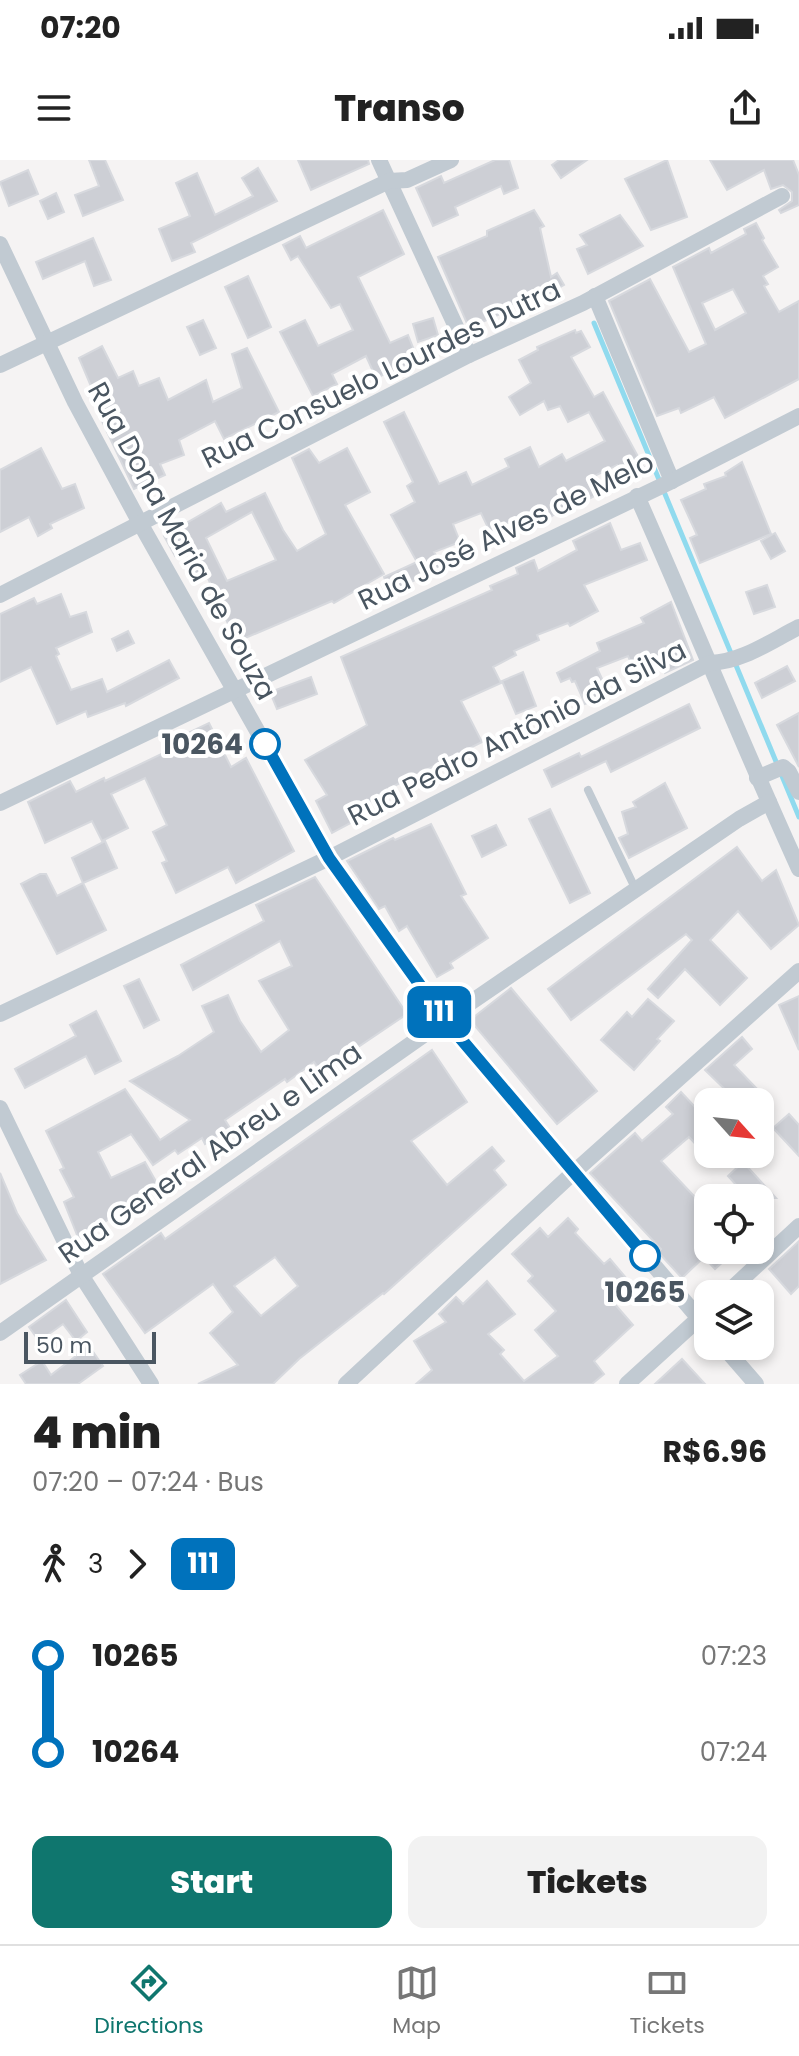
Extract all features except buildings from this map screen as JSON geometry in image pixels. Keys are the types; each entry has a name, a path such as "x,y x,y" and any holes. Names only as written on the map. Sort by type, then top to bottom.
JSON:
{"street":[{"path":"379,160 469,355"},
{"path":"0,365 389,181 407,180 451,160"},
{"name":"Rua Consuelo Lourdes Dutra","path":"0,595 469,355 595,296 782,196"},
{"name":"Rua Dona Maria de Souza","path":"0,244 46,344 140,523 329,858 445,1020 573,1173 694,1307"},
{"path":"595,296 656,488 769,772 769,802 799,869"},
{"name":"Rua José Alves de Melo","path":"0,803 656,488 799,416"},
{"name":"Rua Pedro Antônio da Silva","path":"0,1014 329,858 799,627"},
{"path":"769,772 789,772 799,792"},
{"name":"Rua General Abreu e Lima","path":"0,1333 445,1020 739,819 769,802"},
{"path":"346,1384 573,1173 799,971"},
{"path":"0,1108 81,1275 151,1384"},
{"path":"741,1280 799,1226"},
{"path":"627,1384 694,1328"},
{"path":"735,1360 756,1384"}],"lane":[{"path":"588,790 636,891"}],"waterway":[{"path":"594,323 799,817"}],"bus line":[{"name":"111","path":"265,744 329,858 445,1020 645,1256"}],"place":[{"name":"10264","path":"265,744"},
{"name":"10265","path":"645,1256"}]}
